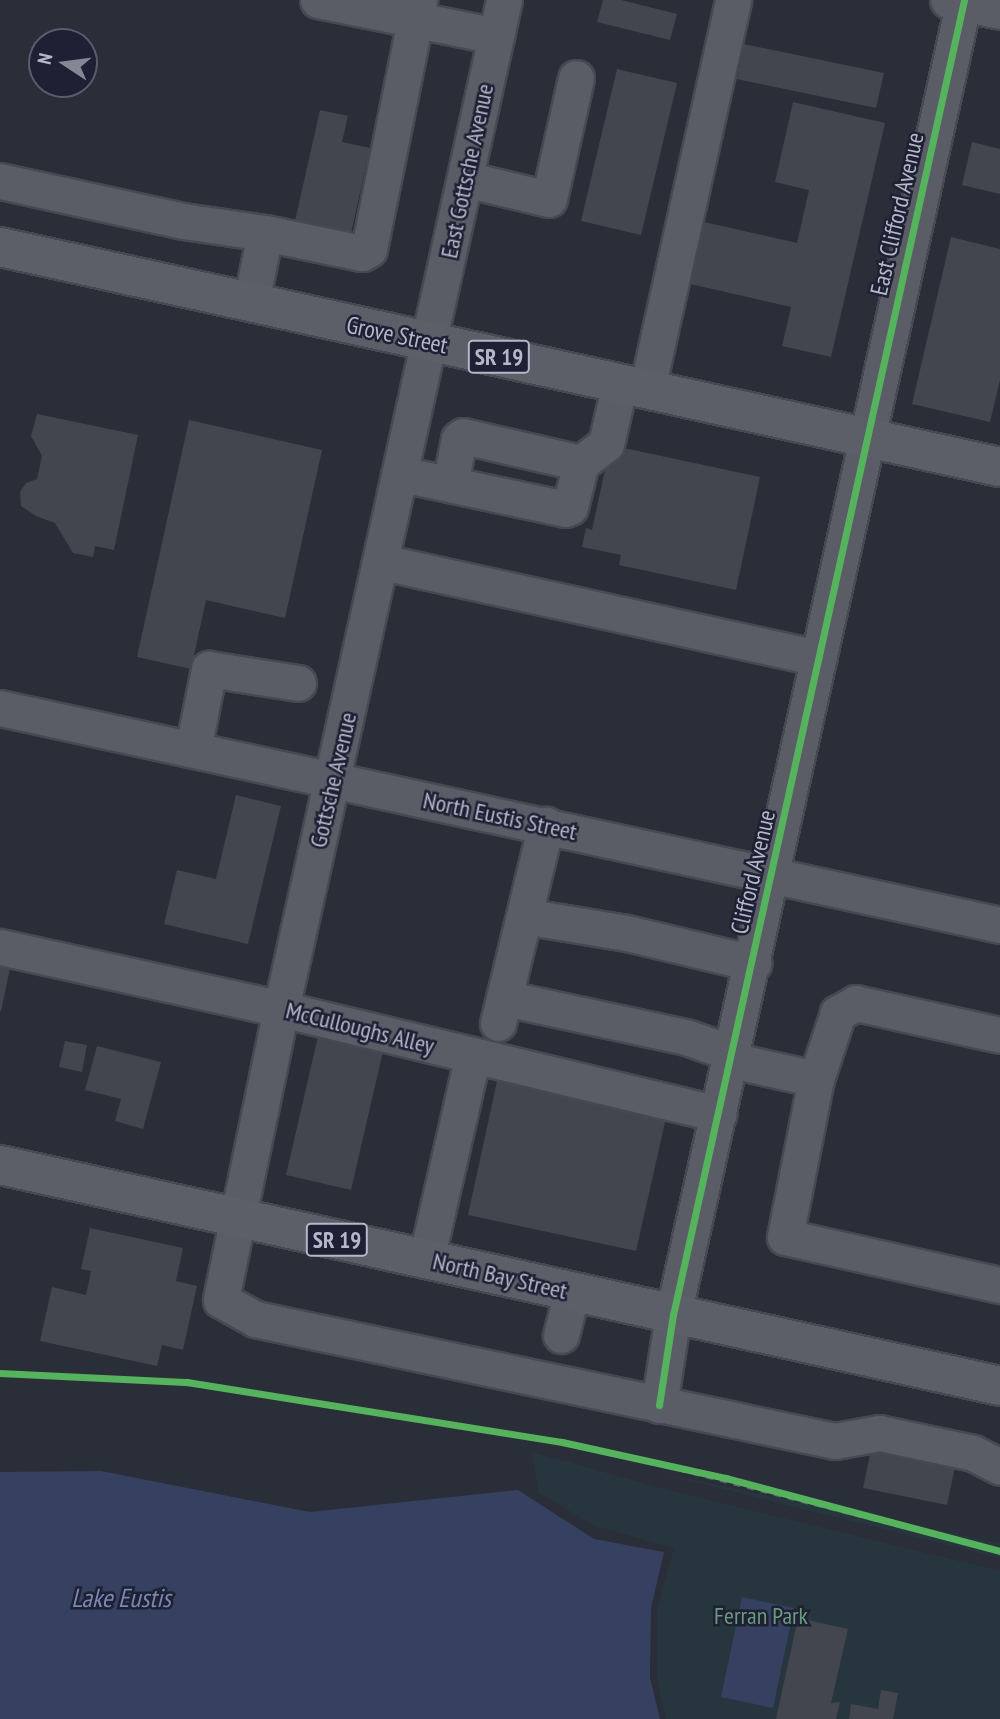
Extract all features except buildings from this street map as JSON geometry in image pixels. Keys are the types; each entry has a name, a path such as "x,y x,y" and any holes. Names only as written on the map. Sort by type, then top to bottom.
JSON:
{"main road":[{"name":"Grove Street","path":"0,247 1000,467"},
{"name":"North Bay Street","path":"0,1165 1000,1387"}],"street":[{"path":"318,0 417,10 496,36"},
{"name":"East Gottsche Avenue","path":"430,342 504,0"},
{"path":"401,474 565,509 570,507 593,454 634,386 733,0"},
{"path":"958,1 1000,11"},
{"name":"East Clifford Avenue","path":"866,437 958,1"},
{"path":"0,181 183,221 265,233 362,253 369,249 417,10"},
{"path":"465,179 549,199 576,78"},
{"path":"251,303 265,233"},
{"name":"Gottsche Avenue","path":"430,342 281,1009 236,1217 222,1300 255,1319 659,1405"},
{"path":"450,484 459,439 463,436 593,454"},
{"name":"Clifford Avenue","path":"659,1405 673,1315 773,875 866,437"},
{"path":"382,562 819,658"},
{"path":"193,749 209,669 298,682"},
{"name":"North Eustis Street","path":"0,708 1000,925"},
{"path":"546,825 501,1010 686,1037 731,1057 816,1079"},
{"path":"524,916 627,933 752,963"},
{"name":"McCulloughs Alley","path":"0,947 281,1009 719,1114"},
{"path":"1000,1035 856,1003 838,1013 816,1079 785,1237 1000,1285"},
{"path":"426,1259 473,1055"},
{"path":"561,1335 572,1292"},
{"path":"659,1405 835,1441 879,1433 973,1452 1000,1467"}],"green space":[{"name":"Ferran Park","path":"532,1452 668,1490 1000,1571 1000,1719 666,1719 657,1679 657,1609 674,1548 595,1526 539,1493"},
{"path":"654,1472 1000,1543 1000,1558"}],"water":[{"name":"Lake Eustis","path":"101,1471 310,1512 518,1490 594,1539 664,1552 651,1608 650,1678 660,1719 0,1719 0,1472"},
{"path":"742,1597 794,1608 773,1708 721,1697"}],"railway":[{"path":"666,1465 1000,1551"}],"cycle path":[{"path":"659,1405 673,1315 964,0"},
{"path":"0,1373 187,1382 562,1442 726,1478 1000,1551"}]}
